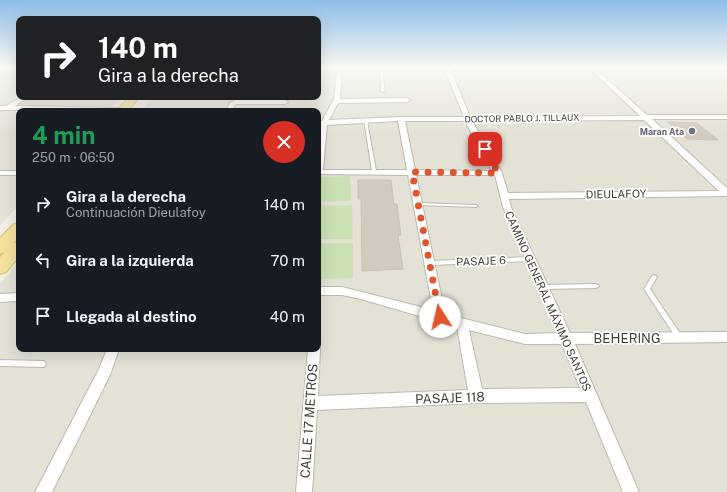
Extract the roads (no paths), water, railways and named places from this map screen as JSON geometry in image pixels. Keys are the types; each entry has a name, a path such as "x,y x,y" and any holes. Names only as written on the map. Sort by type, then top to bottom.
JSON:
{"main road":[{"path":"129,108 141,100"},
{"path":"0,248 16,231"},
{"path":"0,268 16,250"}],"street":[{"path":"321,123 336,101 339,90"},
{"name":"CAMINO GENERAL MÁXIMO SANTOS","path":"456,90 468,119 498,173 505,196 506,207 566,338 631,492"},
{"path":"615,90 727,193"},
{"path":"0,114 21,100"},
{"path":"230,108 232,104 236,102 269,100"},
{"path":"336,101 407,100"},
{"path":"0,108 16,108"},
{"name":"DOCTOR PABLO J. TILLAUX","path":"321,123 401,119 727,117"},
{"path":"401,119 419,204 440,317"},
{"path":"321,172 374,171 498,173"},
{"path":"0,173 16,173"},
{"name":"DIEULAFOY","path":"505,196 727,193"},
{"name":"BEHERING","path":"321,291 342,291 361,295 525,339 727,337"},
{"path":"0,298 16,297"},
{"path":"462,323 476,396"},
{"path":"43,492 105,371 112,352"},
{"name":"CALLE 17 METROS","path":"304,492 314,352"},
{"name":"PASAJE 118","path":"311,403 476,396 590,395"}],"lane":[{"path":"365,121 374,171"},
{"path":"419,204 476,206"},
{"name":"PASAJE 6","path":"430,263 530,259"},
{"path":"654,278 647,289 680,338"},
{"path":"543,287 596,286"},
{"path":"0,364 43,364"}],"place":[{"name":"Maran Ata","path":"692,131"}]}
